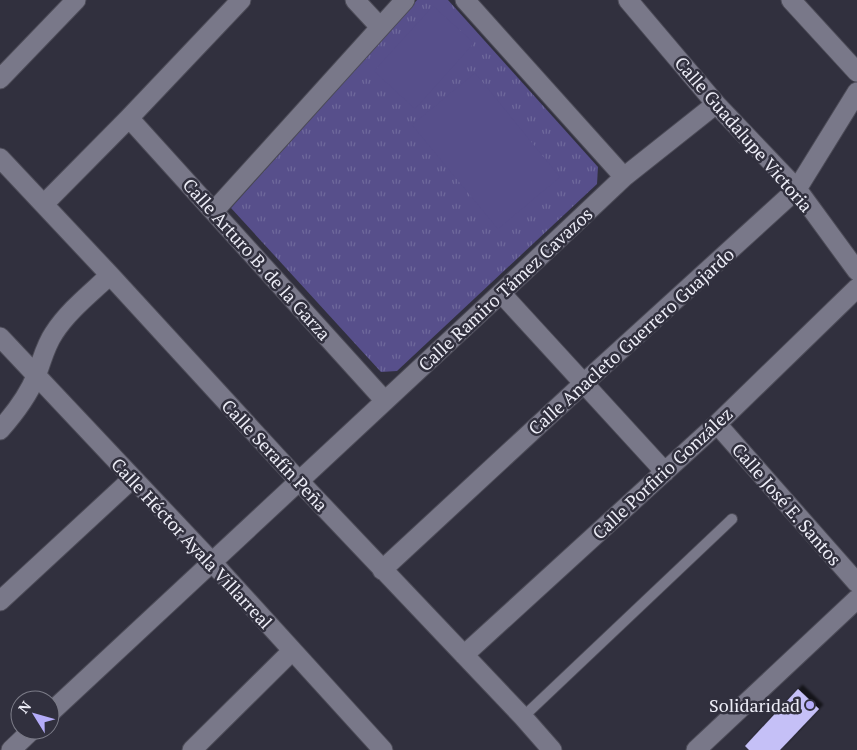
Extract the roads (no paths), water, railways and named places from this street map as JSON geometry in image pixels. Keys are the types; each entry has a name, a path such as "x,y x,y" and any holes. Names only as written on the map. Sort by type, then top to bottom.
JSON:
{"street":[{"path":"0,79 76,0"},
{"path":"44,204 130,118 241,0"},
{"path":"355,0 380,27"},
{"path":"214,211 405,0"},
{"path":"465,0 624,177"},
{"name":"Calle Guadalupe Victoria","path":"628,0 716,104 797,189 857,271"},
{"path":"790,0 857,72"},
{"name":"Calle Anacleto Guerrero Guajardo","path":"382,570 797,189 857,92"},
{"name":"Calle Ramiro Támez Cavazos","path":"60,704 624,177 716,104"},
{"name":"Calle Arturo B. de la Garza","path":"130,118 385,401"},
{"name":"Calle Serafín Peña","path":"0,158 299,481 552,750"},
{"path":"0,430 25,399 54,333 67,316 110,275"},
{"name":"Calle Porfirio González","path":"464,655 717,424 857,288"},
{"path":"501,293 665,472"},
{"name":"Calle Héctor Ayala Villarreal","path":"0,337 212,562 382,750"},
{"name":"Calle José E. Santos","path":"717,424 857,583"},
{"path":"0,600 133,478"},
{"path":"701,748 857,599"},
{"path":"204,746 292,651"},
{"path":"11,750 22,740"}],"lane":[{"path":"523,717 732,520"}],"place":[{"name":"Solidaridad","path":"810,705"}]}
